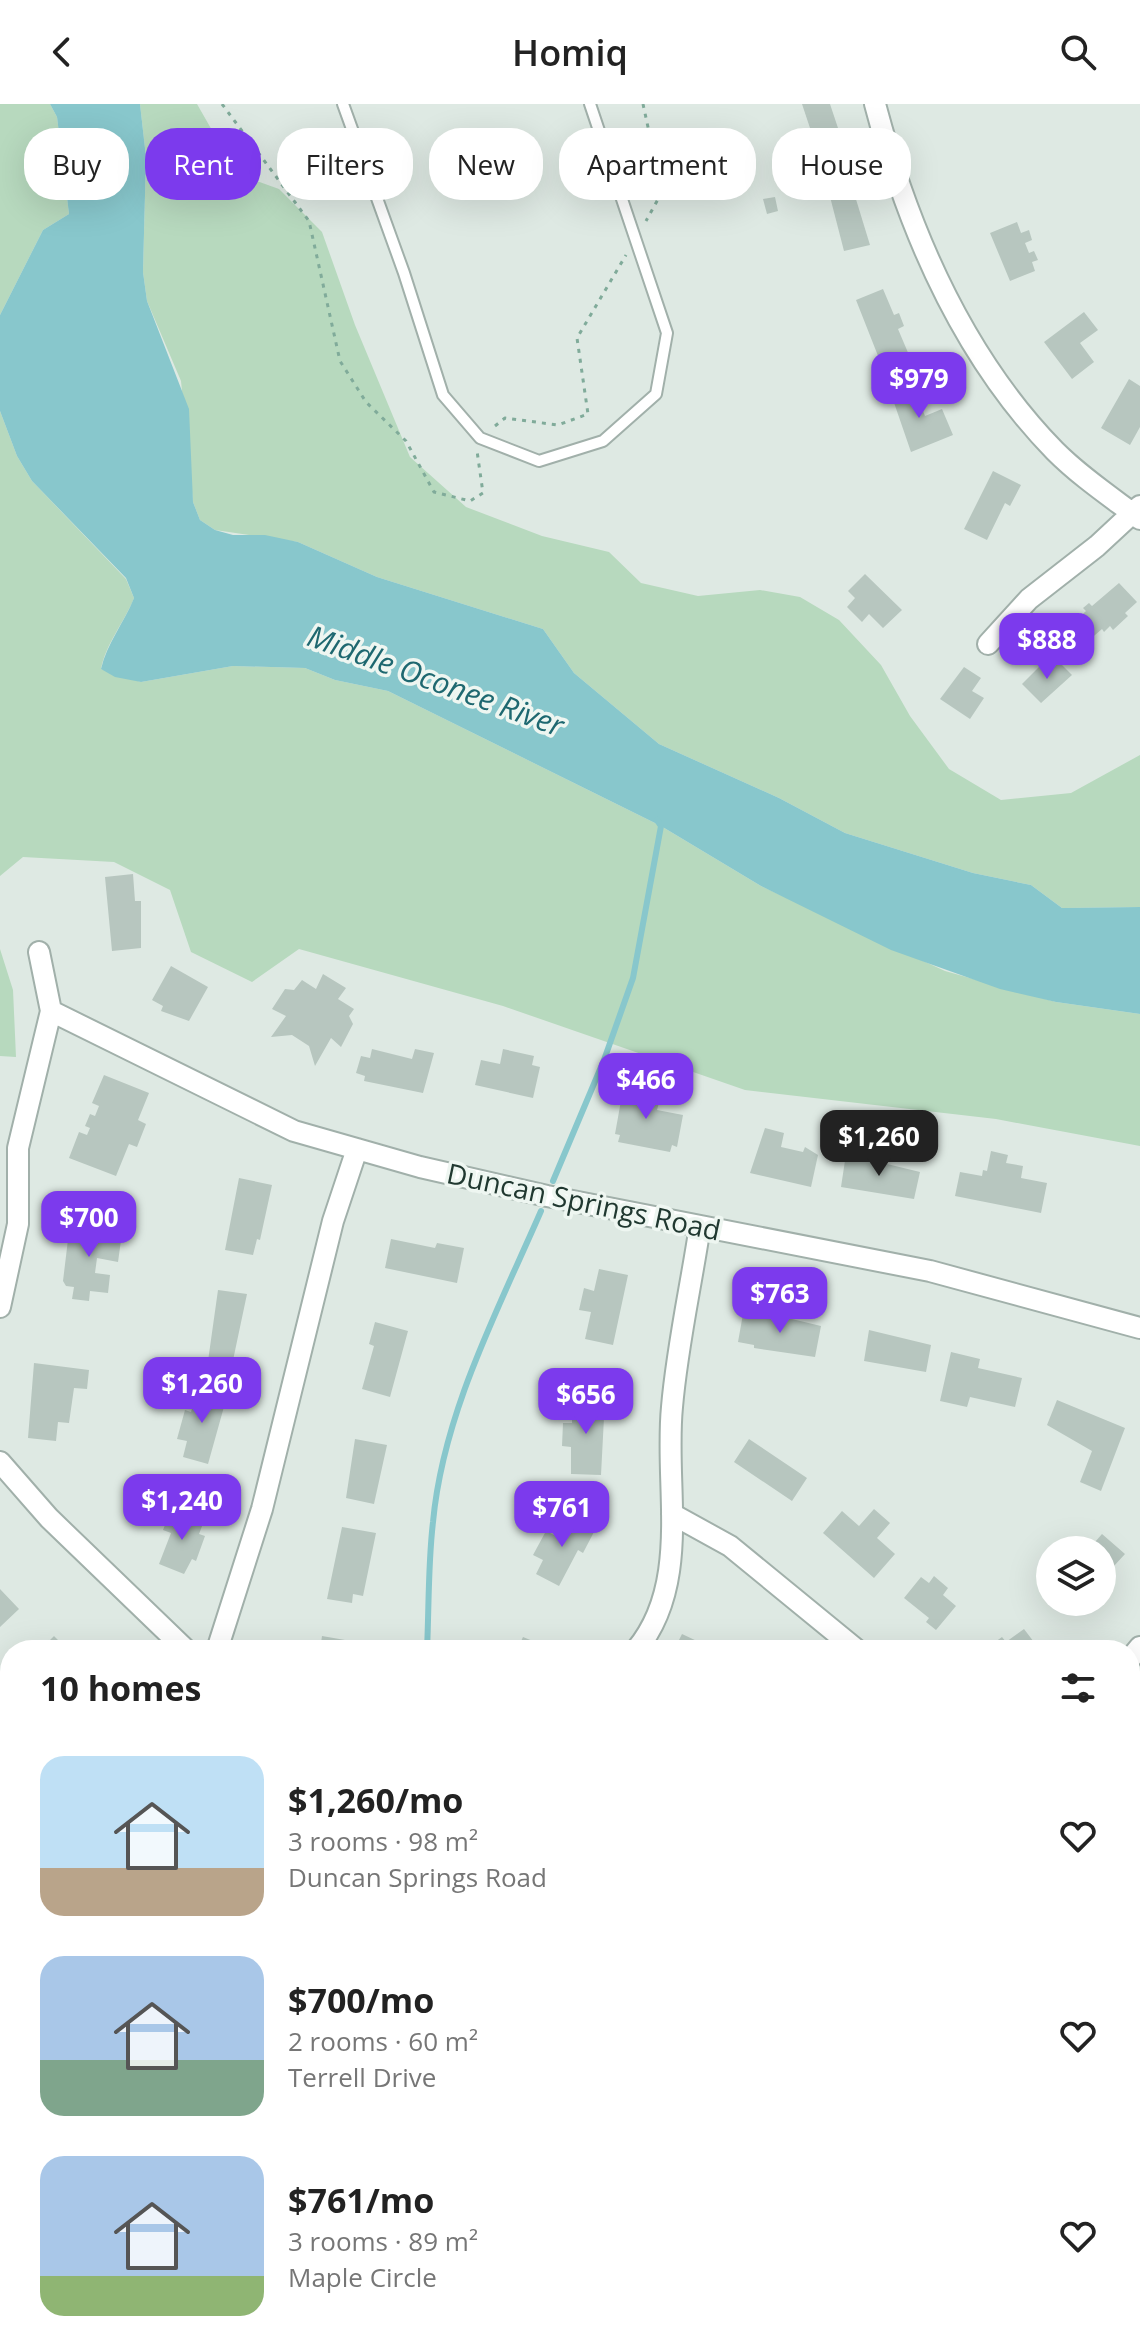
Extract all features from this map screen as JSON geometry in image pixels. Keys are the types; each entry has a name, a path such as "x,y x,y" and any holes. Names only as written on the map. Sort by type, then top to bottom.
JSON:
{"street":[{"path":"875,104 905,203 928,257 983,359 1054,450 1096,488 1137,513 1029,599 988,644"},
{"path":"0,1307 18,1224 18,1148 51,1011 39,952"},
{"name":"Duncan Springs Road","path":"51,1011 294,1131 547,1196 930,1271 1140,1328"},
{"path":"220,1640 262,1509 333,1221 357,1149"},
{"path":"642,1640 659,1612 668,1577 672,1514 671,1408 700,1226"},
{"path":"0,1462 49,1518 176,1640"},
{"path":"672,1514 730,1546 845,1640"}],"lane":[{"path":"343,104 404,273 443,395 480,438 539,461 603,441 656,394 667,333 590,104"}],"path":[{"path":"222,104 309,221 340,361 366,402 406,441 434,492 470,501 483,493 476,452 480,438 505,418 558,425 588,414 577,338 662,192 643,104"}],"green space":[{"path":"0,104 50,104 58,128 24,128 24,200 67,200 69,214 43,230 0,315"},
{"path":"140,104 197,104 211,128 145,128 145,148"},
{"path":"261,183 277,188 277,200 290,200 322,232 355,325 410,457 466,507 542,536 609,552 641,583 698,596 760,590 800,597 839,620 881,665 910,716 949,769 1001,800 1071,793 1140,755 1140,907 1062,908 1031,885 973,873 845,833 779,798 659,744 574,673 543,629 377,577 298,542 215,530 200,520 193,502 181,381 147,301 143,272 145,195 145,200 261,200"},
{"path":"0,411 17,456 32,481 126,579 134,598 107,650 101,669 141,682 233,666 305,668 335,680 388,691 661,826 761,886 945,971 1056,1002 1140,1014 1140,1146 996,1119 745,1090 503,1006 299,949 252,982 191,952 170,890 114,862 23,857 0,876"},
{"path":"0,949 13,990 16,1057 0,1056"}],"water":[{"name":"Middle Oconee River","path":"50,104 140,104 145,148 143,272 147,301 189,409 193,502 200,520 215,530 233,535 265,535 298,542 377,577 543,629 574,673 659,744 779,798 845,833 973,873 1031,885 1062,908 1140,907 1140,1014 1056,1002 1000,989 891,950 761,886 661,826 388,691 335,680 305,668 233,666 141,682 115,677 101,669 107,650 134,598 126,578 32,481 17,456 0,411 0,315 43,230 69,214 67,200 129,200 129,128 58,128"}],"building":[{"path":"802,104 830,104 838,128 810,128"},
{"path":"763,199 776,200 778,211 767,214"},
{"path":"831,200 856,200 870,245 844,251"},
{"path":"1017,222 1021,233 1029,230 1032,240 1025,243 1029,253 1034,251 1038,260 1032,262 1035,271 1010,281 990,233"},
{"path":"883,289 894,315 899,313 904,326 898,329 909,355 882,366 856,300"},
{"path":"1084,312 1098,330 1080,343 1094,362 1072,379 1044,342"},
{"path":"1129,379 1140,386 1140,427 1130,445 1101,428"},
{"path":"912,383 925,416 942,409 953,435 911,452 890,391"},
{"path":"993,471 1021,485 1010,506 1005,503 987,540 964,529"},
{"path":"865,574 902,610 883,628 869,614 862,622 847,607 855,598 848,591"},
{"path":"1119,583 1137,602 1113,630 1110,626 1104,632 1102,629 1088,641 1073,623 1086,611 1083,608 1089,603 1092,606"},
{"path":"1056,659 1072,675 1041,703 1022,684 1040,666 1045,670"},
{"path":"964,667 981,678 972,691 984,698 970,719 940,699"},
{"path":"133,874 135,901 141,901 141,948 112,951 105,877"},
{"path":"171,966 208,987 189,1021 161,1011 163,1006 152,1000"},
{"path":"323,974 346,988 338,999 354,1009 349,1016 353,1024 341,1047 331,1038 315,1066 309,1046 292,1035 271,1037 286,1016 272,1009 285,989 294,990 302,980 316,989"},
{"path":"372,1049 412,1059 415,1049 434,1053 423,1093 364,1081 365,1076 356,1073 361,1056 370,1058"},
{"path":"503,1049 534,1056 532,1065 540,1067 533,1098 475,1085 481,1060 500,1064"},
{"path":"104,1075 149,1093 138,1120 146,1124 137,1147 129,1144 116,1176 69,1158 79,1132 87,1135 90,1128 85,1126 90,1114 95,1116 99,1106 92,1103"},
{"path":"624,1084 650,1089 648,1097 660,1099 657,1110 683,1115 677,1147 672,1145 670,1152 618,1142 620,1135 615,1134"},
{"path":"765,1128 784,1133 781,1147 803,1152 805,1147 818,1155 811,1187 750,1173"},
{"path":"991,1151 1008,1155 1006,1163 1023,1166 1021,1178 1047,1183 1041,1213 955,1196 960,1172 982,1176 983,1170 987,1171"},
{"path":"846,1154 920,1172 914,1199 841,1187"},
{"path":"239,1178 272,1185 260,1240 257,1239 253,1255 225,1250"},
{"path":"70,1223 122,1233 118,1262 97,1258 95,1273 110,1275 108,1293 90,1291 89,1301 72,1299 74,1287 66,1286 63,1281"},
{"path":"391,1239 435,1248 437,1243 464,1248 457,1283 385,1268"},
{"path":"599,1269 628,1275 613,1345 585,1339 591,1312 579,1310 584,1288 594,1291"},
{"path":"218,1290 247,1294 232,1365 208,1361"},
{"path":"743,1314 760,1317 771,1314 821,1326 815,1357 754,1348 754,1345 738,1342"},
{"path":"375,1322 408,1331 390,1397 362,1389 374,1346 369,1344"},
{"path":"869,1330 931,1345 926,1372 864,1361"},
{"path":"951,1352 980,1359 978,1368 1022,1378 1015,1407 970,1397 967,1407 940,1401"},
{"path":"34,1363 89,1370 87,1389 74,1388 69,1423 58,1422 56,1441 28,1438"},
{"path":"198,1388 227,1396 208,1464 183,1457 187,1441 177,1439 185,1410 191,1412"},
{"path":"572,1398 605,1398 601,1475 571,1474 571,1447 562,1446 563,1423 572,1423"},
{"path":"1057,1400 1125,1428 1101,1491 1080,1482 1092,1451 1047,1425"},
{"path":"355,1439 387,1445 374,1504 346,1498"},
{"path":"749,1439 807,1478 792,1501 734,1462"},
{"path":"874,1509 890,1523 877,1538 895,1554 874,1578 823,1533 842,1511 859,1526"},
{"path":"181,1511 204,1521 199,1534 205,1536 196,1561 192,1559 184,1574 159,1564 171,1533 163,1530 169,1515 178,1519"},
{"path":"567,1515 595,1530 583,1553 578,1550 559,1586 536,1574 543,1560 533,1555 546,1531 556,1536"},
{"path":"342,1527 376,1533 363,1596 353,1594 352,1603 327,1599"},
{"path":"1116,1546 1125,1554 1116,1564"},
{"path":"934,1576 948,1588 943,1595 956,1606 936,1630 926,1622 929,1618 904,1598 921,1577 929,1583"},
{"path":"0,1589 19,1609 0,1627"},
{"path":"1024,1629 1032,1640 1009,1640"},
{"path":"682,1634 695,1640 679,1640"},
{"path":"322,1636 345,1640 321,1640"}],"waterway":[{"path":"553,1181 604,1060 633,978 661,826 657,820"},
{"path":"427,1640 431,1538 448,1441 475,1363 541,1211"}]}
